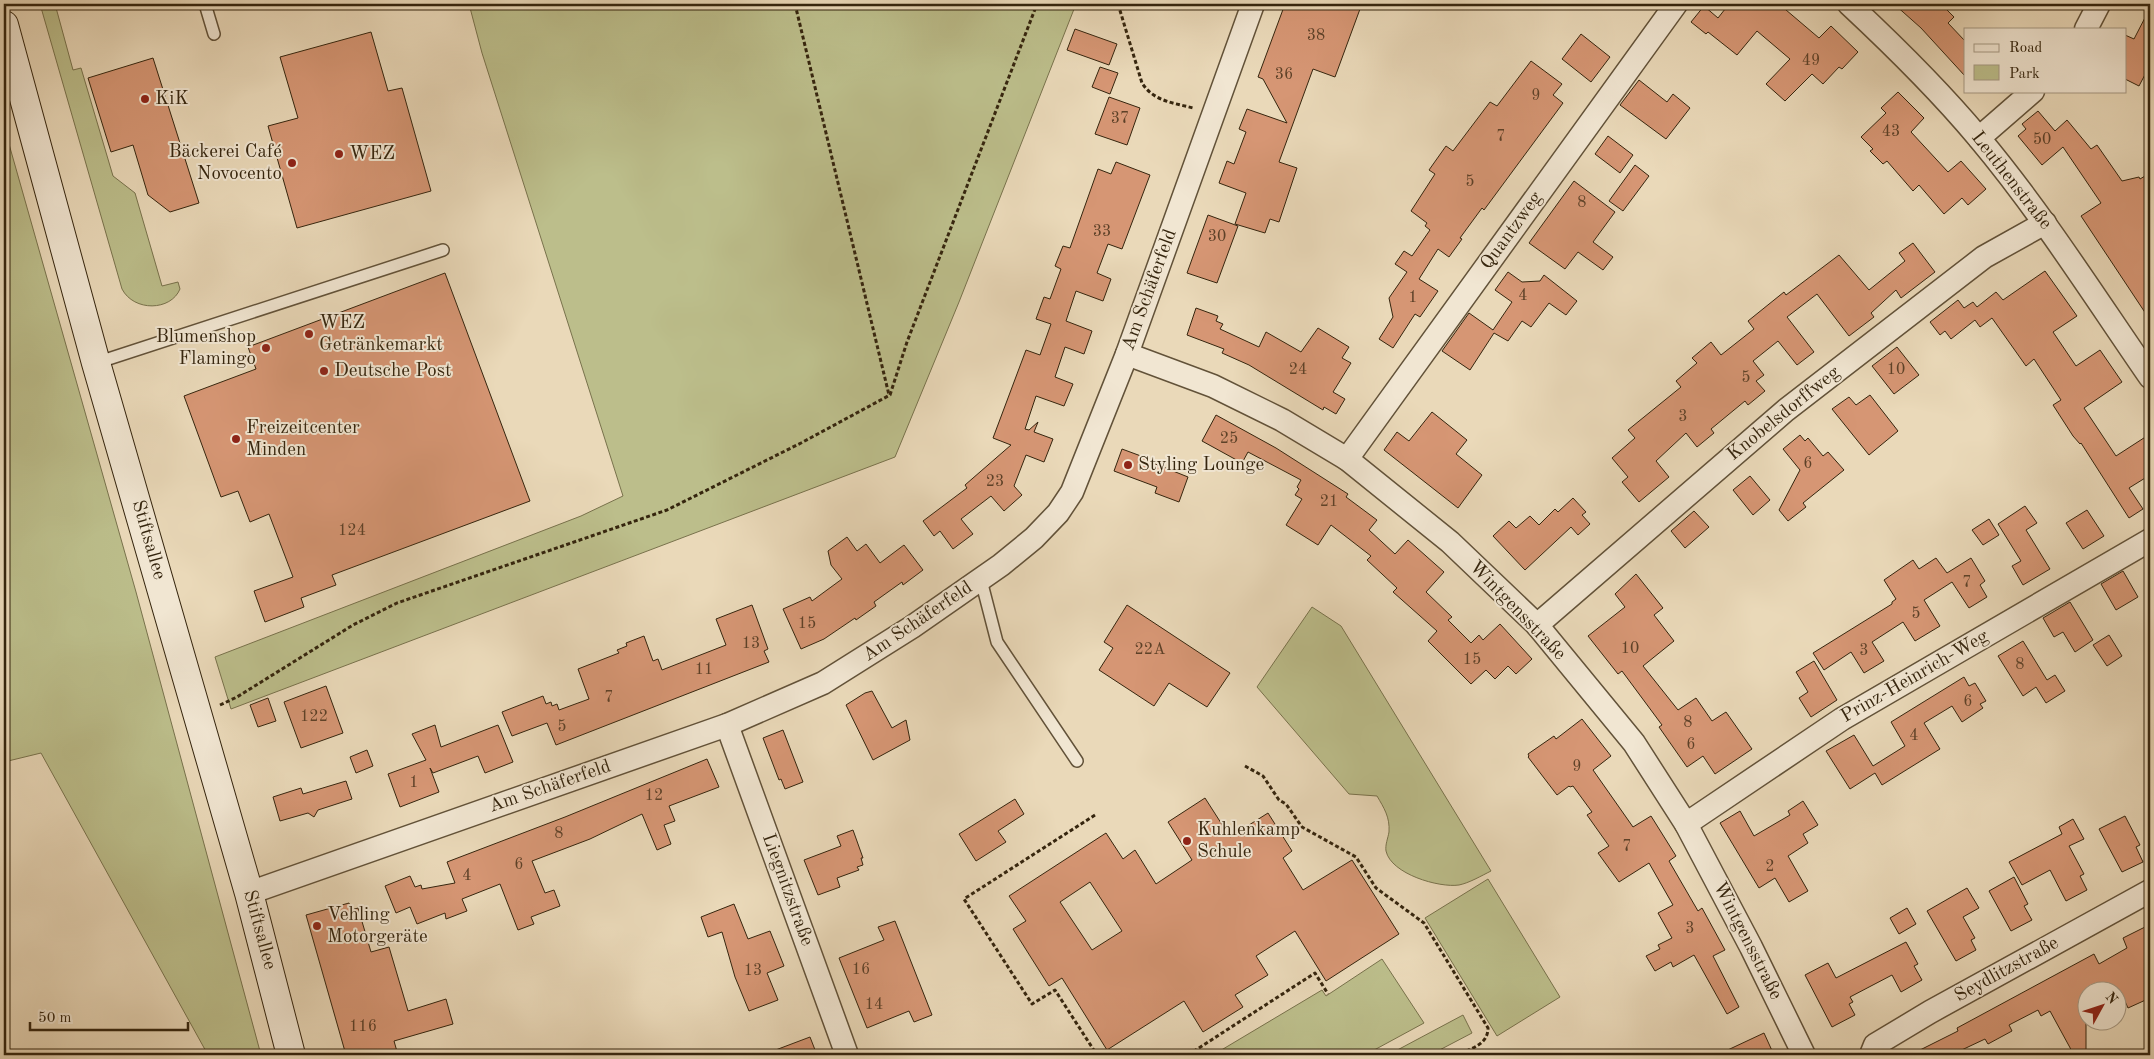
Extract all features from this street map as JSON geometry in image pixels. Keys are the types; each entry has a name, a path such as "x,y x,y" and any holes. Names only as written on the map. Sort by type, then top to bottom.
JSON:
{"main road":[{"name":"Stiftsallee","path":"4,25 96,363 199,714 249,893 291,1055"}],"street":[{"name":"Am Schäferfeld","path":"249,893 727,725 823,683 981,580 1034,538 1058,513 1072,492 1127,354 1253,4"},
{"name":"Quantzweg","path":"1347,459 1676,4"},
{"name":"Leuthenstraße","path":"1849,4 1899,51 1979,138 2045,223 2150,377"},
{"path":"2087,28 2100,4"},
{"path":"1979,138 2033,92"},
{"name":"Knobelsdorffweg","path":"1537,625 1786,410 1984,257 2045,223"},
{"name":"Wintgensstraße","path":"1127,354 1221,390 1282,420 1347,459 1450,542 1537,625 1634,743 1686,824 1751,947 1804,1055"},
{"name":"Prinz-Heinrich-Weg","path":"1686,824 1842,719 2150,540"},
{"name":"Liegnitzstraße","path":"727,725 847,1055"},
{"name":"Seydlitzstraße","path":"1872,1055 1875,1046 1930,1012 2150,892"}],"lane":[{"path":"205,4 214,34"},
{"path":"96,363 443,250"},
{"path":"981,580 997,642 1077,761"}],"path":[{"path":"796,4 890,395"},
{"path":"199,714 237,697 352,625 397,603 667,510 801,443 890,395 907,342 1038,4"},
{"path":"1118,4 1142,83 1148,93 1156,98 1212,114"},
{"path":"1245,766 1263,776 1279,800 1286,804 1302,827 1356,857 1376,888 1424,923 1488,1028 1486,1039 1481,1044 1458,1055"},
{"path":"1095,815 964,899 1032,1004 1055,990 1097,1055"},
{"path":"1188,1055 1315,974 1328,994"}],"green space":[{"path":"40,4 55,4 73,70 81,68 113,176 135,193 162,286 178,282 180,289 169,302 161,305 143,305 128,297 122,289"},
{"path":"469,4 1076,4 959,302 895,457 231,709 215,657 581,516 623,496 482,53"},
{"path":"7,137 136,592 261,1055 208,1055 41,753 4,762 4,138"},
{"path":"1312,607 1341,626 1491,871 1467,883 1450,885 1428,882 1406,873 1397,866 1390,859 1386,851 1389,822 1377,796 1349,794 1257,687"},
{"path":"1488,879 1560,997 1497,1036 1425,918"},
{"path":"1382,959 1424,1023 1365,1055 1213,1055 1322,990 1326,996"},
{"path":"1463,1015 1472,1033 1430,1055 1388,1055"}],"building":[{"path":"1285,4 1347,4 1360,9 1335,77 1313,69 1279,162 1297,168 1279,222 1270,219 1265,233 1235,224 1246,193 1219,183 1227,161 1234,164 1246,132 1239,129 1247,109 1287,123 1263,79 1258,77"},
{"path":"1729,4 1779,4 1819,38 1831,26 1858,52 1842,69 1839,67 1823,84 1812,74 1785,101 1766,84 1790,59 1757,31 1737,55 1708,32 1706,34 1691,22 1704,6 1718,18"},
{"path":"1894,4 1941,4 1954,17 1948,23 1964,40 1964,75 1921,28"},
{"path":"2150,8 2150,65 2139,86 2126,80 2126,35 2134,39"},
{"path":"1075,29 1117,44 1109,65 1067,50"},
{"path":"371,32 388,91 402,88 431,191 297,228 268,126 298,118 280,57"},
{"path":"1581,34 1610,57 1591,82 1562,59"},
{"path":"153,58 199,203 170,212 148,195 133,145 111,152 88,78"},
{"path":"1531,61 1562,84 1553,95 1563,103 1484,210 1482,208 1449,257 1438,249 1419,279 1438,291 1420,317 1415,314 1393,348 1379,339 1393,317 1389,298 1407,272 1395,264 1404,251 1412,256 1430,230 1425,226 1427,223 1411,211 1435,174 1429,170 1446,146 1453,151 1490,102 1497,106"},
{"path":"1100,67 1118,73 1110,94 1092,87"},
{"path":"1639,80 1667,102 1673,94 1690,108 1666,139 1620,105"},
{"path":"1898,92 1924,118 1911,132 1948,172 1961,161 1986,189 1968,205 1962,198 1944,214 1919,185 1913,191 1887,161 1883,164 1870,151 1873,149 1861,137 1886,113 1881,108"},
{"path":"1109,97 1140,108 1127,145 1095,134"},
{"path":"2038,111 2055,131 2067,120 2091,149 2097,145 2122,181 2139,177 2140,179 2150,173 2150,320 2081,216 2101,203 2063,147 2042,165 2018,136 2026,129 2022,124"},
{"path":"1608,136 1633,155 1620,173 1595,154"},
{"path":"1116,162 1150,175 1122,249 1108,244 1097,273 1111,279 1103,301 1076,291 1066,321 1092,331 1084,354 1065,347 1055,377 1073,384 1064,406 1036,396 1025,429 1029,430 1038,422 1034,432 1053,439 1044,462 1026,455 1014,486 1022,495 1004,511 991,496 961,519 973,534 953,549 940,531 934,536 923,521 967,488 965,485 1011,445 993,438 1026,350 1040,355 1051,324 1036,319 1044,297 1050,299 1061,269 1055,266 1063,246 1070,248 1098,169 1111,174"},
{"path":"1635,165 1649,176 1623,211 1609,201"},
{"path":"1574,181 1615,212 1593,242 1613,257 1603,270 1578,252 1565,269 1529,243"},
{"path":"1208,215 1238,226 1217,283 1187,273"},
{"path":"1913,243 1935,272 1901,298 1896,290 1871,313 1874,317 1849,336 1817,294 1787,317 1814,352 1797,365 1778,341 1753,361 1764,375 1756,381 1765,391 1748,405 1745,401 1711,429 1714,433 1697,447 1686,433 1656,461 1669,477 1639,502 1622,482 1628,477 1612,458 1635,438 1628,430 1681,387 1676,381 1697,363 1692,358 1711,342 1721,355 1754,329 1748,321 1784,292 1786,295 1839,255 1869,290 1905,261 1899,253"},
{"path":"2045,271 2077,316 2053,332 2076,366 2100,350 2122,382 2084,408 2116,456 2150,434 2150,475 2129,488 2143,509 2129,518 2081,443 2073,436 2053,405 2061,400 2034,359 2026,366 1992,318 1980,327 1975,320 1951,339 1945,331 1940,335 1930,322 1958,300 1964,308 1973,302 1977,307 1996,292 2003,300"},
{"path":"1508,272 1522,282 1540,281 1544,275 1577,301 1566,315 1549,303 1531,327 1522,321 1508,341 1494,333 1470,370 1442,351 1469,313 1493,330 1512,302 1495,290"},
{"path":"445,273 530,501 332,575 336,585 301,598 304,607 265,622 254,591 293,577 269,514 250,522 238,491 221,497 184,396 256,369 248,347"},
{"path":"1196,308 1218,316 1216,321 1223,324 1220,329 1259,347 1266,332 1301,352 1318,328 1349,347 1342,358 1351,363 1333,392 1345,399 1336,414 1324,407 1323,410 1249,365 1222,353 1224,349 1187,335"},
{"path":"1897,347 1919,375 1894,394 1872,366"},
{"path":"1870,395 1898,431 1869,455 1832,409 1849,397 1856,405"},
{"path":"1432,412 1467,440 1456,454 1482,475 1458,508 1384,450 1397,432 1409,441"},
{"path":"1216,415 1276,448 1348,494 1346,497 1377,520 1369,530 1395,554 1408,540 1444,572 1426,592 1452,617 1448,620 1471,643 1479,635 1483,640 1500,624 1532,659 1516,674 1508,666 1495,679 1486,670 1471,684 1428,641 1437,631 1393,592 1397,588 1367,560 1371,556 1331,525 1318,545 1286,525 1302,499 1295,495 1301,480 1248,452 1242,463 1202,441"},
{"path":"1800,435 1805,441 1808,438 1823,456 1828,452 1844,470 1803,503 1806,507 1788,521 1779,510 1800,470 1783,449"},
{"path":"1122,449 1188,477 1179,502 1155,493 1157,487 1114,471"},
{"path":"1750,476 1770,500 1753,515 1733,490"},
{"path":"1573,498 1586,512 1582,515 1590,524 1578,535 1571,527 1525,570 1493,536 1509,521 1516,528 1530,516 1539,525 1555,509 1558,512"},
{"path":"2025,506 2037,523 2026,530 2050,569 2023,585 2012,566 2021,561 1998,524"},
{"path":"2087,510 2104,536 2083,549 2066,523"},
{"path":"1694,511 1709,527 1685,548 1671,531"},
{"path":"1989,519 1999,535 1983,545 1972,530"},
{"path":"847,537 857,551 866,544 880,563 904,545 923,570 903,585 902,582 874,602 876,606 856,620 855,618 824,639 801,649 783,609 810,597 812,601 842,579 831,565 828,551"},
{"path":"1936,558 1947,573 1971,558 1985,581 1980,585 1987,597 1969,608 1952,582 1924,600 1940,626 1915,641 1903,622 1872,642 1884,661 1864,673 1851,652 1824,670 1813,653 1892,604 1896,599 1884,580 1913,560 1919,569"},
{"path":"2123,571 2138,597 2116,610 2101,584"},
{"path":"1636,574 1663,608 1654,615 1674,641 1643,666 1678,710 1696,698 1712,721 1726,712 1752,749 1715,774 1703,756 1687,767 1659,727 1662,725 1622,671 1618,674 1588,636 1625,607 1615,594"},
{"path":"2070,602 2093,640 2075,652 2063,632 2054,637 2043,618"},
{"path":"752,605 768,649 764,651 769,662 556,745 547,723 512,736 502,712 543,696 546,704 551,702 552,706 557,704 559,710 589,699 578,669 619,653 617,650 627,646 626,643 644,636 653,661 658,659 662,670 726,645 716,619"},
{"path":"1127,605 1230,673 1207,707 1169,683 1154,706 1099,670 1113,648 1104,642"},
{"path":"2109,635 2122,656 2107,666 2093,645"},
{"path":"2023,641 2047,680 2055,675 2065,691 2046,703 2036,687 2023,696 1998,656"},
{"path":"1814,661 1837,700 1811,717 1799,698 1808,692 1796,672"},
{"path":"1964,677 1969,686 1975,683 1986,701 1980,704 1983,708 1962,722 1952,706 1924,723 1940,749 1882,785 1875,773 1850,789 1826,751 1854,735 1873,766 1905,746 1891,722"},
{"path":"326,686 343,733 301,748 284,702"},
{"path":"872,691 892,728 906,720 910,740 873,760 846,705 865,693"},
{"path":"268,698 276,721 258,727 250,705"},
{"path":"1582,719 1611,756 1593,770 1633,827 1651,816 1676,856 1669,861 1698,911 1702,908 1725,950 1713,956 1739,1007 1727,1014 1694,955 1673,967 1671,962 1655,971 1646,956 1660,949 1658,945 1672,938 1658,913 1673,905 1649,863 1619,882 1598,853 1609,846 1587,815 1592,812 1573,786 1569,786 1557,795 1528,757 1528,754 1554,736 1556,739"},
{"path":"435,725 441,747 498,725 513,762 485,773 478,756 433,773 430,768 439,792 400,807 388,774 426,760 412,734"},
{"path":"783,730 803,782 785,789 781,779 779,780 763,738"},
{"path":"367,750 373,766 356,773 350,757"},
{"path":"707,759 719,787 669,806 675,821 664,825 671,844 657,850 642,814 590,839 532,861 545,893 554,890 560,906 531,917 534,924 518,930 500,884 462,899 467,911 446,919 445,913 417,924 410,907 396,913 385,886 410,876 415,887 421,885 422,889 455,883 447,862 565,817"},
{"path":"346,781 352,799 318,810 314,817 308,813 280,821 273,797 301,788 303,794"},
{"path":"1205,798 1230,837 1268,813 1292,851 1283,858 1303,890 1352,860 1399,934 1326,981 1295,931 1256,956 1268,975 1235,995 1243,1007 1203,1032 1184,1001 1107,1050 1062,978 1049,986 1013,929 1026,921 1009,896 1106,833 1123,859 1135,850 1156,884 1192,860 1168,822","holes":["1090,882 1122,931 1092,950 1060,902"]},
{"path":"1015,799 1024,814 998,831 1006,842 976,861 959,834"},
{"path":"1803,801 1818,825 1803,834 1808,843 1788,856 1808,891 1789,902 1775,878 1759,888 1720,823 1740,811 1754,836 1790,815 1788,811"},
{"path":"2125,816 2140,845 2136,847 2143,862 2122,872 2099,829"},
{"path":"2073,819 2084,839 2069,846 2084,874 2080,876 2087,890 2066,901 2050,870 2022,885 2009,862 2062,834 2059,827"},
{"path":"853,830 863,858 861,858 863,865 857,867 859,870 837,878 840,887 818,895 804,860 841,846 837,836"},
{"path":"2014,877 2028,904 2024,906 2032,920 2011,931 1989,891"},
{"path":"1967,888 1979,908 1963,917 1975,938 1971,940 1976,950 1956,961 1927,911"},
{"path":"349,903 351,910 358,908 371,952 389,947 408,1011 446,999 453,1024 394,1041 398,1055 346,1055 306,915"},
{"path":"734,904 748,939 770,931 784,966 767,973 778,1000 749,1011 735,977 722,932 708,937 701,917"},
{"path":"1907,908 1916,924 1899,934 1890,918"},
{"path":"895,921 932,1015 914,1022 909,1011 867,1028 839,958 884,940 878,927"},
{"path":"2145,927 2150,938 2150,998 2128,1008 2126,1004 2126,982 2076,982 2076,1032 2086,1032 2086,1055 2074,1055 2050,1011 2041,1016 2038,1010 2009,1025 2012,1031 1988,1044 1985,1039 1951,1055 1910,1055 1958,1031 1957,1028 2094,954 2099,964 2127,948 2123,938"},
{"path":"1906,942 1918,964 1914,966 1922,980 1901,992 1892,975 1850,997 1853,1002 1849,1004 1855,1015 1832,1027 1805,975 1828,963 1836,978"},
{"path":"1764,1033 1774,1055 1717,1055"},
{"path":"810,1037 817,1055 765,1055 765,1054"}],"place":[{"name":"KiK","path":"145,99"},
{"name":"WEZ","path":"339,154"},
{"name":"Bäckerei Café Novocento","path":"292,163"},
{"name":"WEZ Getränkemarkt","path":"309,334"},
{"name":"Blumenshop Flamingo","path":"266,348"},
{"name":"Deutsche Post","path":"324,371"},
{"name":"Freizeitcenter Minden","path":"236,439"},
{"name":"Styling Lounge","path":"1128,465"},
{"name":"Kuhlenkamp Schule","path":"1187,841"},
{"name":"Vehling Motorgeräte","path":"317,926"}]}
